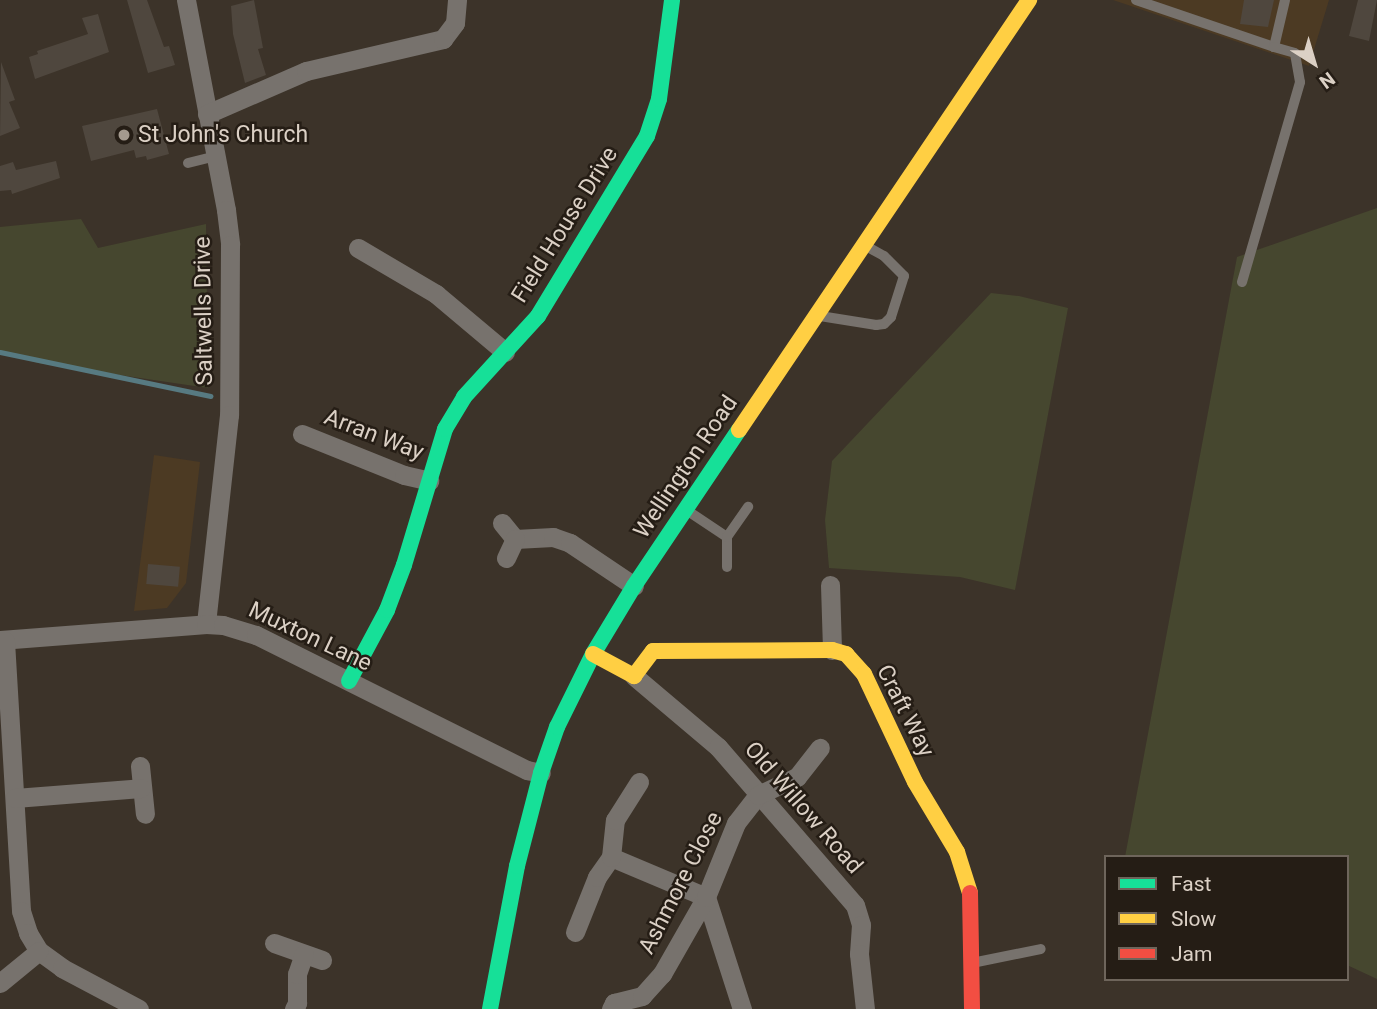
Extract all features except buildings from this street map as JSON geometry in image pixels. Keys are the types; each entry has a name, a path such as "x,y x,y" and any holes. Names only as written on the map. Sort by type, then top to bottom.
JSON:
{"street":[{"name":"Saltwells Drive","path":"186,0 230,245 229,415 206,624"},
{"path":"207,114 306,71 443,39 455,23 457,0"},
{"name":"Field House Drive","path":"349,681 387,610 404,565 445,429 458,407 538,316 647,136 659,99 672,0"},
{"name":"Wellington Road","path":"490,1009 517,866 541,773 556,727 593,654 685,509 1029,0"},
{"path":"358,248 436,294 505,352"},
{"name":"Arran Way","path":"302,434 404,475 429,481"},
{"path":"502,523 515,539"},
{"path":"515,539 553,537 570,543 634,586"},
{"path":"506,558 515,539"},
{"path":"593,654 634,676 653,651 832,650 830,585"},
{"name":"Muxton Lane","path":"3,641 206,624 223,625 256,635 527,769 541,773"},
{"path":"3,641 21,911 28,933 39,951 62,968 139,1009"},
{"name":"Craft Way","path":"832,650 846,654 864,674 915,782 957,852 970,886 972,1009"},
{"name":"Old Willow Road","path":"634,676 718,747 855,905 861,925 859,954 865,1009"},
{"path":"758,795 797,777 820,748"},
{"path":"140,766 145,814"},
{"path":"575,932 597,877 611,857 615,820 639,782"},
{"path":"15,798 141,788"},
{"name":"Ashmore Close","path":"611,1009 614,1003 642,996 662,974 706,897 736,823 758,795"},
{"path":"611,857 706,897 742,1009"},
{"path":"274,943 313,957 297,974 296,1003 293,1009"},
{"path":"0,983 39,951"}],"lane":[{"path":"1274,47 1285,0"},
{"path":"1142,1 1295,53 1300,82 1242,282"},
{"path":"188,163 216,156"},
{"path":"816,315 831,320 876,325 888,321 904,276 884,256 863,245"},
{"path":"727,567 727,537 748,507"},
{"path":"685,509 727,537"},
{"path":"971,963 1041,949"}],"shaded area":[{"path":"1113,0 1329,0 1309,66"},
{"path":"154,455 200,462 186,583 167,608 134,611"}],"green space":[{"path":"1377,208 1377,979 1349,966 1349,855 1125,855 1237,257"},
{"path":"81,219 98,248 206,224 208,388 38,363 0,352 0,227"},
{"path":"991,293 1019,296 1068,308 1015,590 960,577 829,568 825,520 832,461"}],"waterway":[{"path":"0,352 210,396"}],"traffic: fast":[{"path":"349,681 387,610 404,565 445,429 464,397 538,316 647,136 659,99 672,0"},
{"path":"490,1009 517,866 541,773 557,727 593,654 634,586 739,430"}],"traffic: slow":[{"path":"739,430 1029,0"},
{"path":"593,654 634,676 653,651 832,650 846,654 864,674 915,782 957,852 970,893"}],"traffic: jam":[{"path":"970,893 972,1009"}],"place":[{"name":"St John's Church","path":"124,135"}]}
